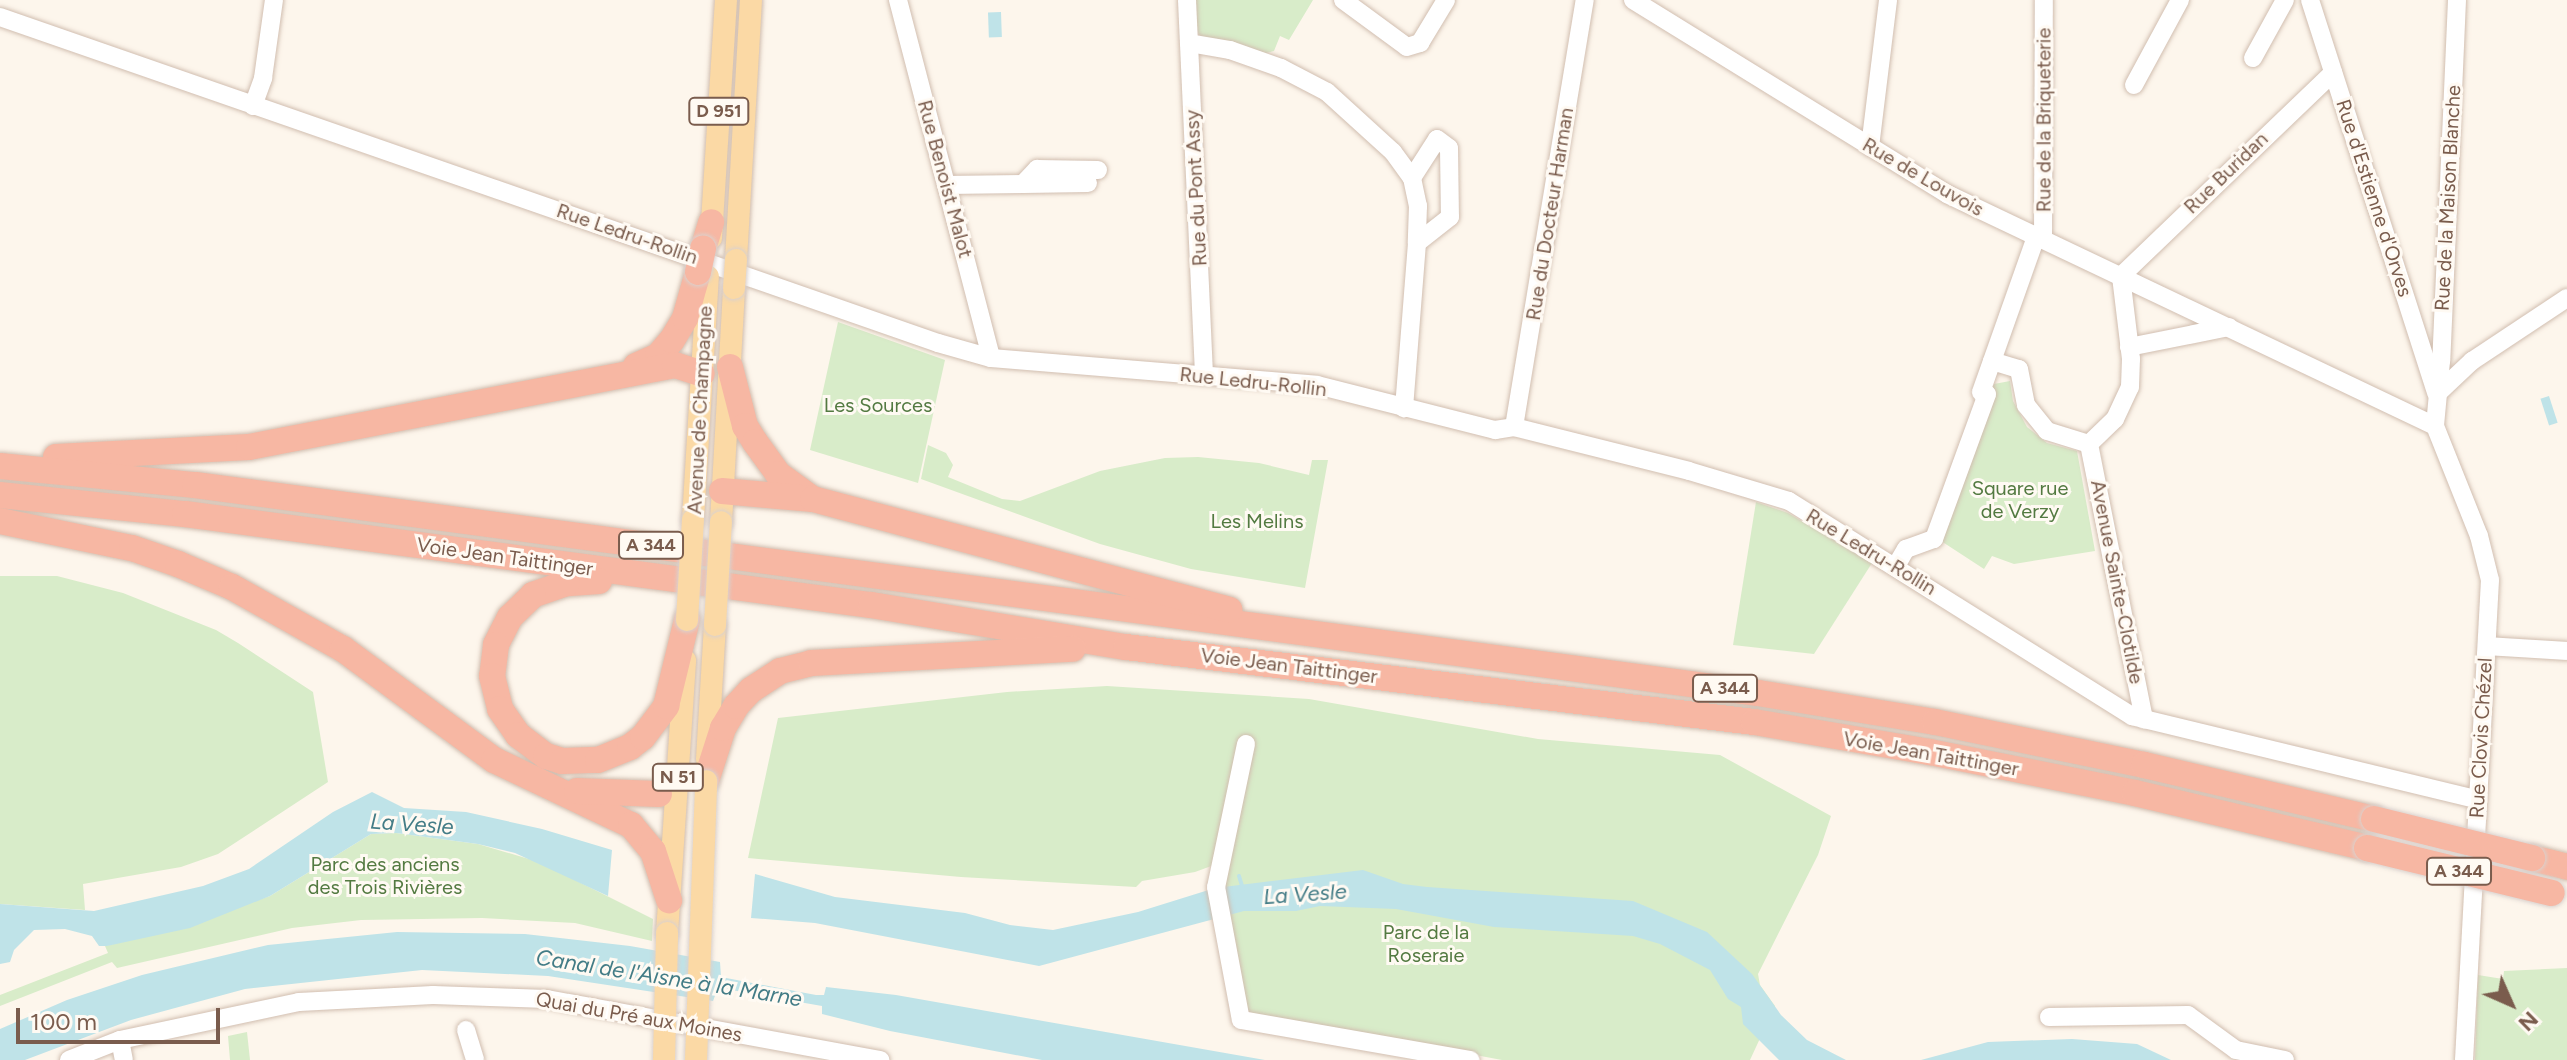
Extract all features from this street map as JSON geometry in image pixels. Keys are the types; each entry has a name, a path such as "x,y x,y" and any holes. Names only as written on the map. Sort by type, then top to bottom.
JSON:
{"highway":[{"path":"615,377 658,356 672,340 685,318 705,262 711,222"},
{"path":"0,458 249,447 675,365 702,374"},
{"path":"729,380 745,426 755,442 778,474 813,499"},
{"name":"Voie Jean Taittinger","path":"0,466 195,485 1758,693 1920,720 2144,765 2567,867"},
{"path":"722,491 813,499 1182,595 1301,633"},
{"name":"Voie Jean Taittinger","path":"0,495 185,514 871,605 1126,647 1754,722 2062,778 2559,895"},
{"path":"0,521 132,548 232,587 343,649 494,760 538,783 562,789 668,793"},
{"path":"647,576 548,588 533,595 510,617 496,645 492,676 500,709 518,735 546,756 562,761 598,760 630,747 658,720 666,706 687,620"},
{"path":"706,781 723,728 736,706 751,690 780,671 811,663 1126,647"},
{"path":"562,789 631,825 653,851 669,900"}],"main road":[{"name":"D 951","path":"711,222 726,0"},
{"name":"Avenue de Champagne","path":"696,1060 706,781 751,0"},
{"path":"745,90 756,49 759,0"},
{"name":"Avenue de Champagne","path":"664,1060 669,900 668,793 687,620 702,374 705,262"},
{"path":"702,374 729,380"},
{"path":"695,489 722,491"},
{"path":"668,793 706,781"}],"street":[{"path":"253,106 263,78 274,0"},
{"name":"Rue Benoist Malot","path":"898,0 991,358"},
{"name":"Rue du Pont Assy","path":"1187,0 1204,376"},
{"path":"1348,2 1407,47 1420,43 1446,0"},
{"name":"Rue du Docteur Harman","path":"1514,427 1585,0"},
{"name":"Rue de Louvois","path":"1633,0 1947,194 2435,426"},
{"path":"1870,147 1888,0"},
{"name":"Rue de la Briqueterie","path":"1896,566 1906,549 1934,539 1987,394 1981,392 2040,238 2044,0"},
{"path":"2134,85 2180,0"},
{"path":"2253,58 2285,0"},
{"name":"Rue d'Estienne d'Orves","path":"2310,0 2437,396"},
{"name":"Rue de la Maison Blanche","path":"2435,426 2457,0"},
{"name":"Rue Ledru-Rollin","path":"0,17 938,343 991,358 1317,385 1495,430 1514,427 1689,471 1789,501 2126,713 2144,720 2478,800"},
{"path":"1189,43 1230,50 1281,68 1327,92 1393,152 1412,178 1418,206 1417,243 1404,408"},
{"name":"Rue Buridan","path":"2121,276 2318,83 2333,73"},
{"path":"1412,178 1437,139 1449,148 1450,217 1417,243"},
{"path":"946,185 1023,184 1037,169 1093,176"},
{"path":"1992,361 2019,369 2026,405 2047,431 2089,444 2125,404 2130,387 2121,276"},
{"path":"2437,396 2472,361 2567,298"},
{"path":"2411,314 2443,310"},
{"path":"2129,347 2229,327"},
{"name":"Rue Clovis Chézel","path":"2435,426 2479,536 2490,580 2464,1060"},
{"name":"Avenue Sainte-Clotilde","path":"2089,444 2144,720"},
{"path":"2487,646 2567,651"},
{"path":"1246,744 1216,887 1241,1020 1471,1060"},
{"name":"Quai du Pré aux Moines","path":"69,1060 120,1040 299,1002 433,995 547,999 880,1060"},
{"path":"2049,1017 2188,1015 2236,1050 2285,1060"},
{"path":"466,1030 475,1060"},
{"path":"120,1040 124,1060"}],"green space":[{"path":"1196,0 1313,0 1289,40 1280,36 1274,51 1266,53 1200,36 1196,29"},
{"name":"Les Sources","path":"838,322 945,360 918,483 810,450"},
{"name":"Square rue de Verzy","path":"2010,381 2013,401 2027,427 2047,443 2077,451 2095,551 2014,564 1992,556 1984,569 1938,539 1994,384"},
{"name":"Les Melins","path":"928,445 946,453 953,465 948,477 1002,499 1020,501 1100,471 1165,458 1198,457 1259,463 1309,475 1312,460 1328,460 1305,588 1191,569 1100,544 921,479"},
{"path":"1756,502 1788,513 1872,563 1814,654 1733,645"},
{"path":"0,576 57,576 123,593 216,630 238,643 313,692 328,782 218,854 181,867 83,884 85,910 0,904"},
{"name":"Parc de la Roseraie","path":"1107,686 1309,699 1538,739 1720,755 1831,816 1818,855 1758,974 1760,985 1775,1006 1750,1060 1502,1060 1247,1012 1222,885 1225,861 1195,872 1142,881 1136,887 961,877 748,858 778,718 1007,692"},
{"name":"Parc des anciens des Trois Rivières","path":"396,833 478,844 539,862 653,919 652,941 575,923 482,918 361,920 292,928 117,968 112,962 0,1006 0,995 108,953 105,946 270,896 371,834"},
{"path":"2567,968 2567,1060 2475,1060 2478,975 2503,979 2504,971"},
{"path":"247,1032 250,1060 230,1060 228,1036"}],"water":[{"path":"988,12 1001,12 1002,37 989,37"},
{"path":"2549,396 2558,423 2549,425 2540,399"},
{"name":"La Vesle","path":"372,792 404,808 466,812 542,829 612,850 608,896 515,853 478,844 396,833 371,834 270,896 190,928 107,946 99,946 92,936 65,929 34,930 14,950 10,962 0,964 0,904 94,911 203,886 249,869 333,812"},
{"name":"La Vesle","path":"1363,870 1403,884 1427,887 1633,901 1707,932 1752,974 1781,1015 1807,1040 1846,1060 1779,1060 1743,1024 1741,1007 1728,999 1710,970 1660,944 1633,936 1494,927 1396,909 1320,906 1296,911 1244,911 1039,966 815,923 751,918 755,874 835,897 965,913 1010,925 1053,930 1138,912 1215,888"},
{"name":"Canal de l'Aisne à la Marne","path":"397,932 525,934 630,946 720,962 721,977 816,995 824,995 826,987 896,995 1265,1060 1042,1060 890,1031 822,1014 822,1006 726,989 718,988 713,1001 548,976 422,970 245,989 131,1020 25,1060 0,1060 0,1029 67,1000 142,975 268,945"},
{"path":"2072,1039 2137,1044 2171,1060 1921,1060 1988,1042"}],"waterway":[{"path":"1239,876 1243,889"}]}
